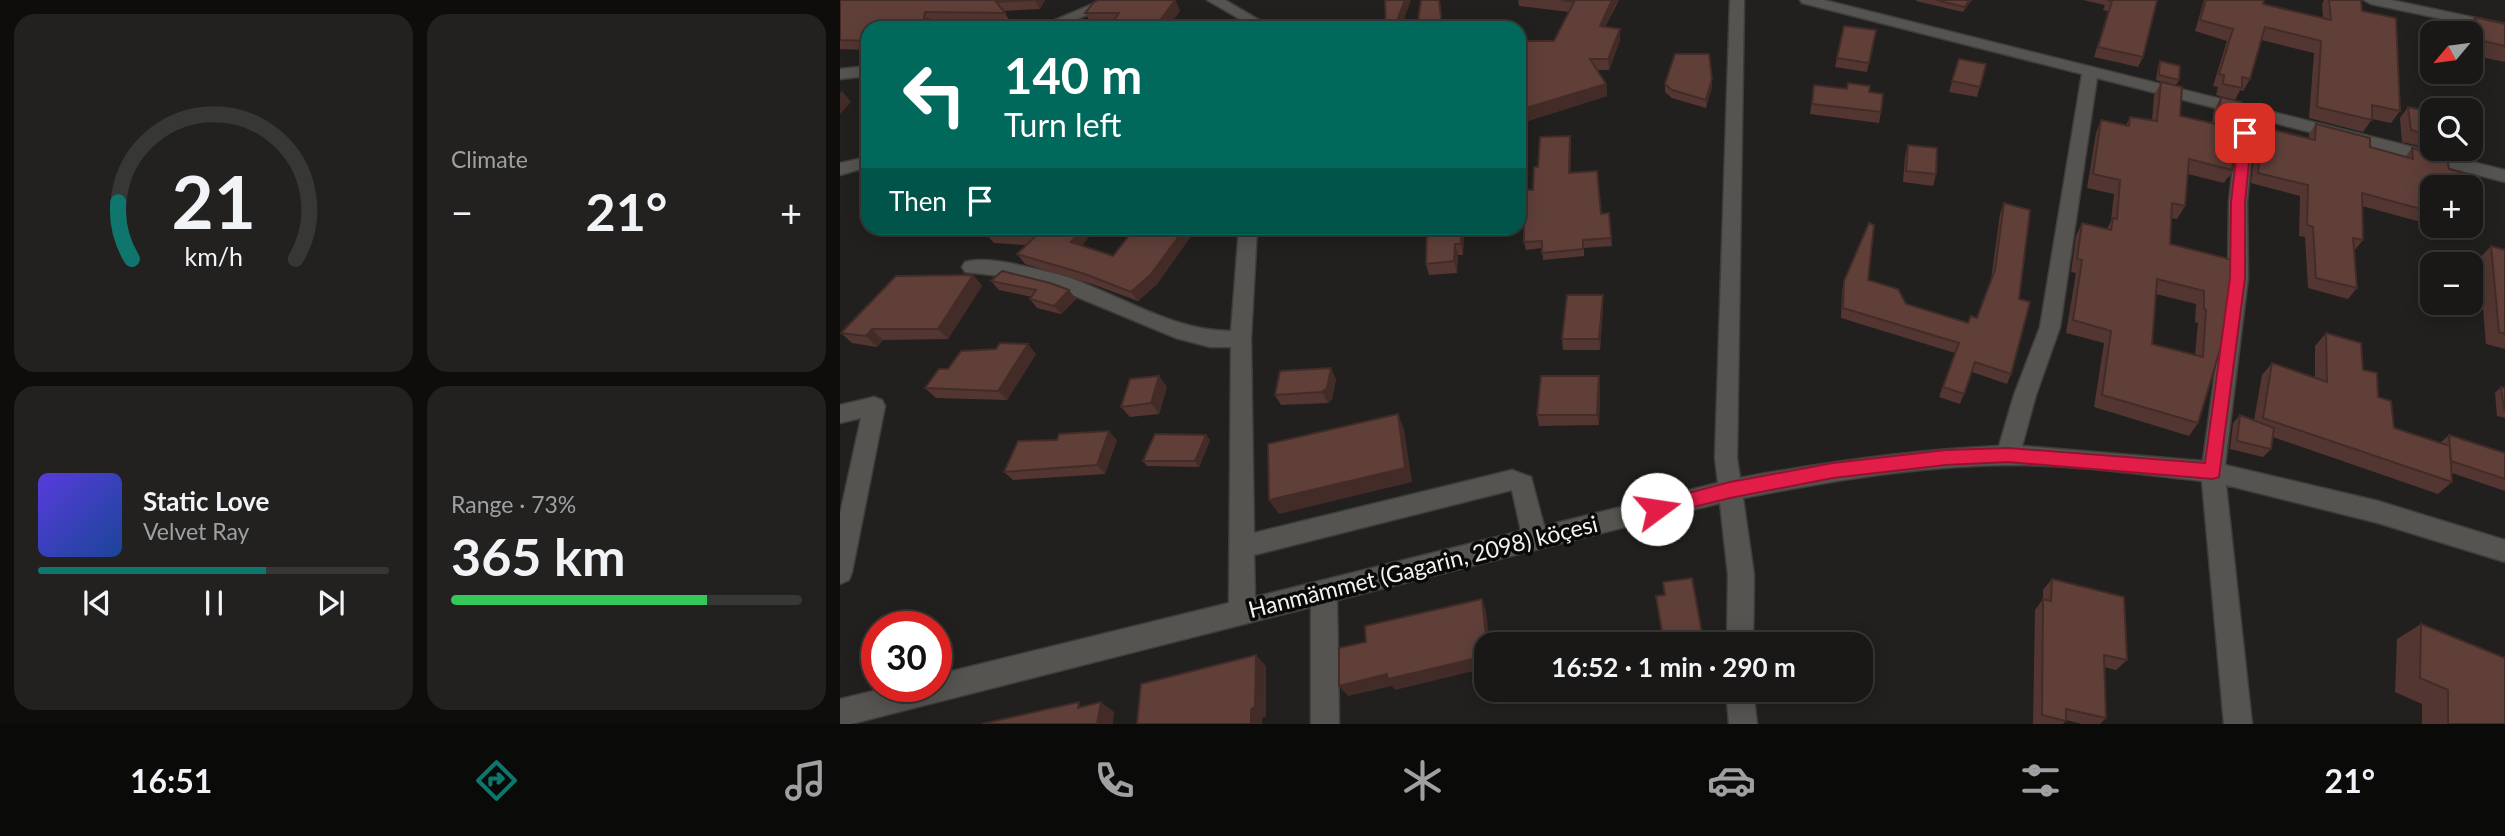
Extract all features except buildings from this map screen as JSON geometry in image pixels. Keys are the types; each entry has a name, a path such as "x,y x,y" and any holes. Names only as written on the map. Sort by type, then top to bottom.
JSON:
{"street":[{"path":"1061,21 1115,0"},
{"path":"1214,0 1253,21"},
{"path":"1737,0 1726,457 1741,575 1740,632"},
{"path":"1807,0 2505,176"},
{"path":"2371,0 2505,29"},
{"path":"2008,455 2025,395 2050,327 2090,70"},
{"path":"840,74 861,72"},
{"path":"2238,724 2213,471 2238,278 2238,202 2248,110"},
{"path":"840,169 861,164"},
{"path":"1242,613 1241,339 1248,235"},
{"path":"972,267 1010,270 1063,283 1183,332 1210,339 1241,339"},
{"path":"840,414 874,406 840,572"},
{"name":"Hanmämmet (Gagarin, 2098) köçesi","path":"840,713 1730,490 1900,462 2008,455 2213,471 2378,512 2505,551"},
{"path":"1241,547 1512,480 1523,484 1535,539"},
{"path":"1324,592 1325,724"},
{"path":"1741,702 1743,724"}],"route":[{"path":"1657,509 1730,490 1833,471 1946,458 2008,455 2213,471 2238,278 2238,202 2245,133"}]}
